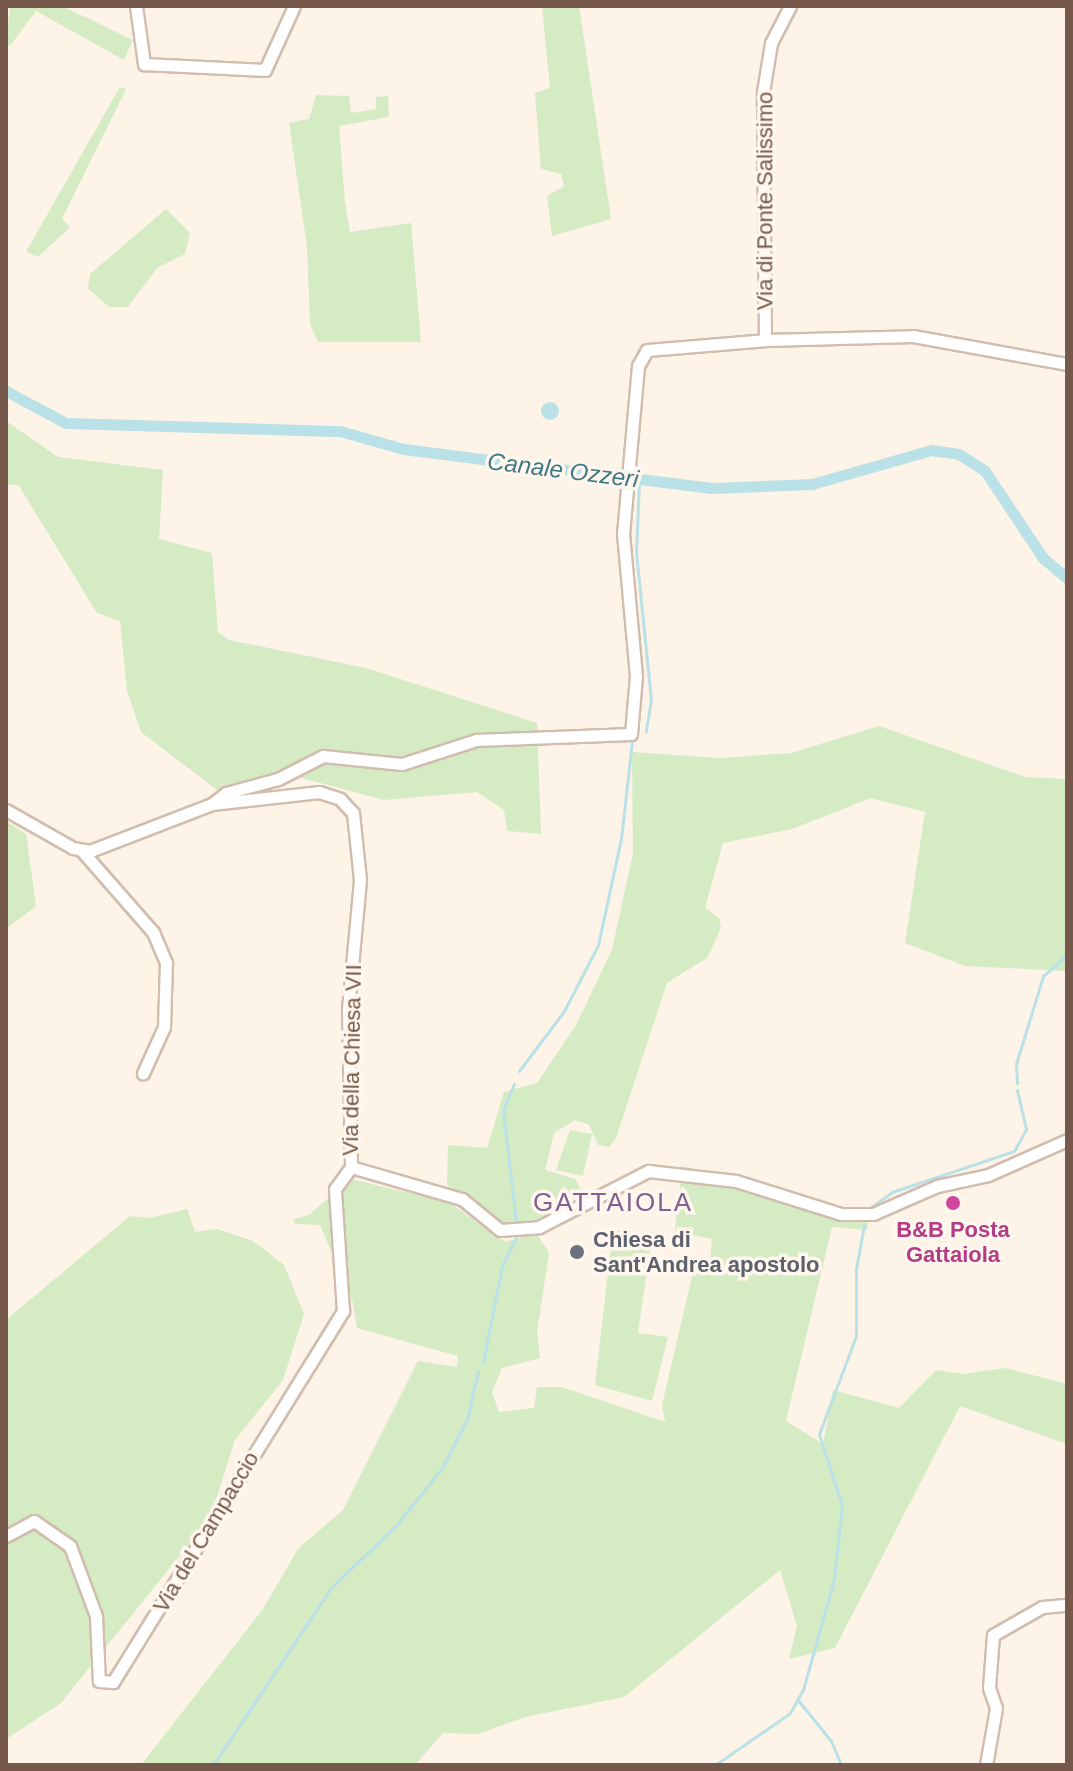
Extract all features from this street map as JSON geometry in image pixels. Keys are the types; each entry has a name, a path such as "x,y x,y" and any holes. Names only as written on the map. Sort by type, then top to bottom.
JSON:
{"street":[{"path":"136,6 144,64 159,69 265,70 294,6"},
{"name":"Via di Ponte Salissimo","path":"212,804 226,793 278,779 323,756 402,764 476,740 631,734 636,676 623,534 638,366 647,350 765,340 763,92 771,43 790,6"},
{"path":"765,340 913,336 1067,364"},
{"name":"Via della Chiesa VII","path":"212,804 319,792 340,799 353,813 360,880 348,1009 351,1167 462,1199 508,1233 539,1227 648,1171 736,1181 841,1214 873,1214 937,1186 988,1175 1067,1140"},
{"path":"82,851 212,804"},
{"path":"6,810 82,851 153,932 166,963 164,1027 143,1073"},
{"name":"Via del Campaccio","path":"6,1536 34,1521 70,1546 96,1616 99,1681 104,1685 115,1681 343,1311 335,1189 351,1167"},
{"path":"986,1765 996,1708 989,1688 993,1635 1042,1607 1067,1605"}],"green space":[{"path":"10,6 62,6 133,40 124,60 36,11 10,46 6,44"},
{"path":"542,6 579,6 611,219 552,236 547,196 564,186 561,174 541,169 535,93 550,88"},
{"path":"120,87 126,89 62,219 70,227 38,257 26,252"},
{"path":"316,95 349,96 351,113 376,109 376,97 388,96 389,117 339,126 345,202 350,232 411,223 421,342 318,342 310,324 307,247 289,123 309,119"},
{"path":"166,209 190,233 185,254 157,268 128,307 109,307 88,288 90,274"},
{"path":"6,421 58,457 163,470 159,539 212,553 218,632 229,640 366,668 537,723 541,834 507,831 504,810 477,792 384,800 283,773 217,790 141,732 127,691 120,621 97,613 19,486 6,484"},
{"path":"879,726 1025,777 1067,779 1067,971 965,966 905,943 925,812 871,798 792,829 723,843 705,908 719,918 721,928 707,958 667,983 616,1138 609,1147 598,1145 589,1125 575,1120 554,1133 545,1170 575,1179 583,1193 550,1214 509,1229 447,1185 448,1145 487,1148 504,1092 537,1083 576,1025 612,950 633,853 632,752 720,758 791,753"},
{"path":"6,821 26,834 36,906 6,929"},
{"path":"570,1130 592,1134 583,1176 556,1170"},
{"path":"682,1166 846,1210 870,1209 867,1230 832,1227 786,1421 823,1444 833,1390 899,1408 936,1370 963,1374 1005,1368 1067,1384 1067,1444 960,1406 835,1648 789,1659 797,1626 780,1570 624,1697 525,1717 478,1734 443,1733 415,1765 141,1765 263,1609 298,1549 343,1510 418,1361 457,1367 458,1356 357,1328 353,1303 320,1225 295,1224 293,1220 310,1214 351,1179 450,1203 505,1242 536,1233 549,1253 537,1332 540,1358 502,1368 492,1392 499,1412 534,1408 537,1387 562,1387 665,1422 662,1405 694,1268 710,1262 712,1239 675,1231"},
{"path":"187,1209 195,1232 217,1229 253,1241 284,1265 304,1314 283,1380 235,1440 210,1518 61,1703 6,1739 6,1320 130,1216 150,1218"},
{"path":"613,1229 652,1235 638,1333 668,1337 652,1401 595,1385"}],"water":[{"path":"546,402 554,402 559,411 557,418 546,420 541,415 541,407"}],"waterway":[{"name":"Canale Ozzeri","path":"6,391 66,423 340,431 403,449 712,488 812,484 931,450 959,454 985,471 1043,558 1067,578"},
{"path":"639,481 636,552 651,699 646,732"},
{"path":"519,1071 564,1011 598,945 621,839 632,741"},
{"path":"1017,1083 1016,1064 1043,976 1067,955"},
{"path":"514,1084 503,1111 516,1222"},
{"path":"870,1208 892,1192 1014,1151 1026,1129 1017,1090"},
{"path":"715,1765 790,1713 803,1690 834,1579 842,1506 819,1434 856,1336 856,1269 864,1225"},
{"path":"483,1362 502,1266 517,1235"},
{"path":"213,1765 330,1589 398,1523 442,1468 467,1419 478,1371"},
{"path":"798,1700 831,1741 841,1765"}],"place":[{"name":"B&B Posta Gattaiola","path":"953,1203"},
{"name":"Chiesa di Sant'Andrea apostolo","path":"577,1252"}],"district":[{"name":"GATTAIOLA","path":"613,1203"}]}
